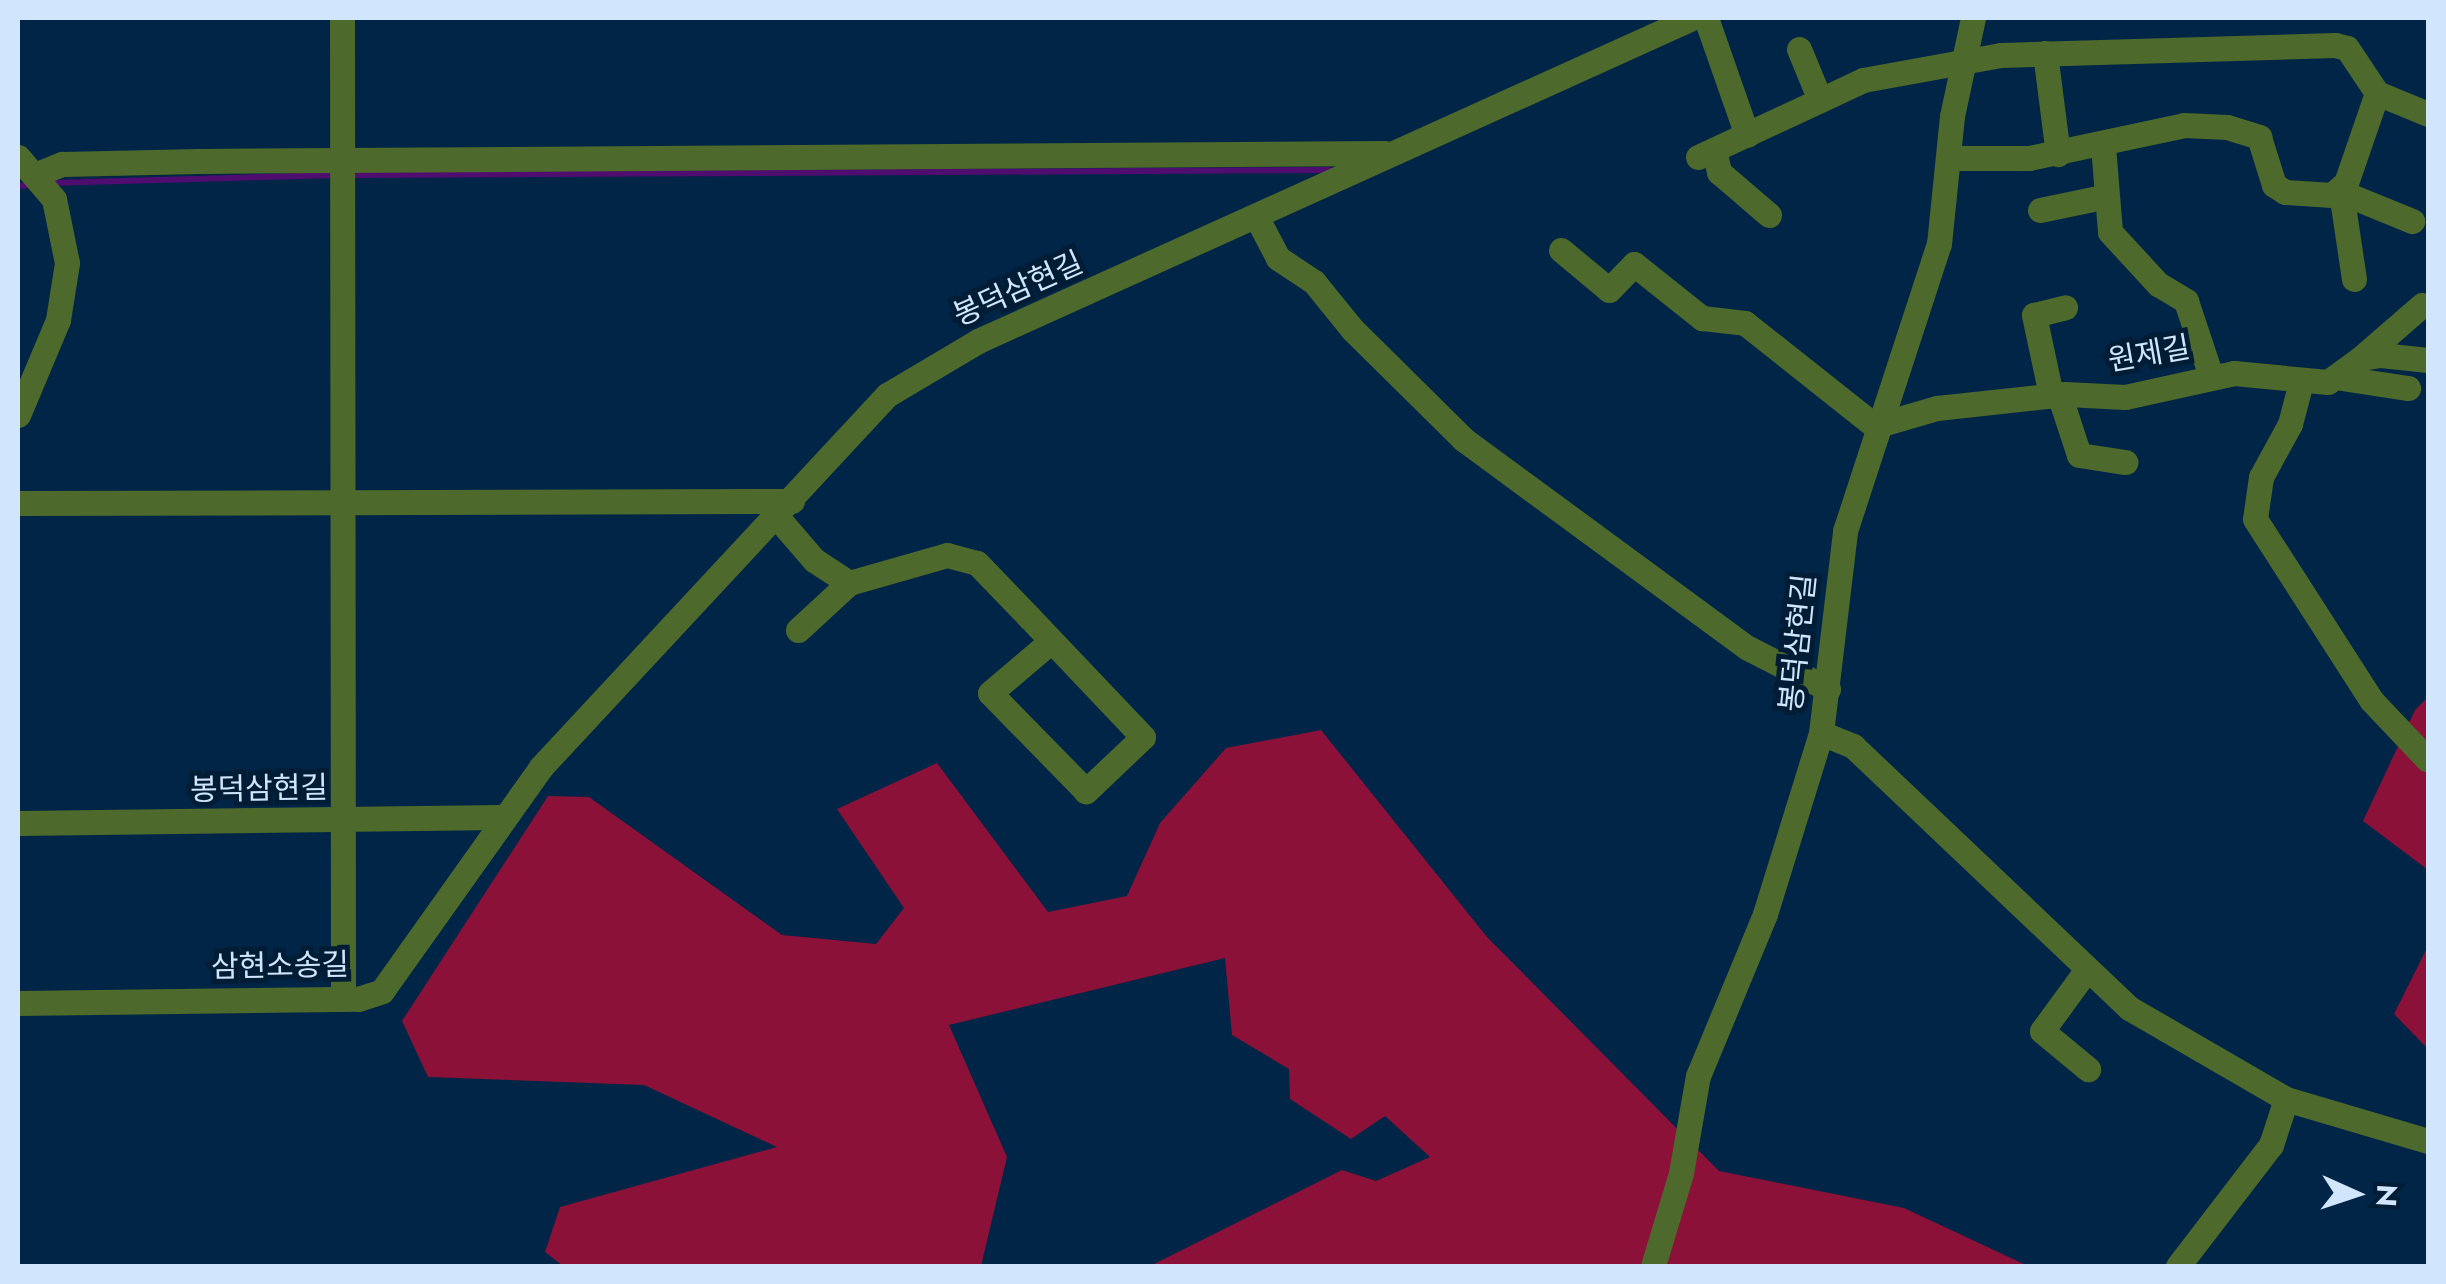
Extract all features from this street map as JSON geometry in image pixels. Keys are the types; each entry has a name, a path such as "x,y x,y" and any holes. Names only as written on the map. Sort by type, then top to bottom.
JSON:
{"street":[{"path":"342,18 344,999"},
{"name":"봉덕삼현길","path":"18,823 344,821 504,813 887,394 928,366 1692,18"},
{"path":"1706,18 1747,135"},
{"name":"봉덕삼현길","path":"1652,1266 1681,1173 1698,1076 1765,914 1821,733 1845,531 1875,426 1938,244 1962,58 1973,18"},
{"path":"2321,18 2321,44"},
{"path":"1769,215 1719,172 1706,154 1890,71 1962,58 2321,44 2347,48 2377,93 2428,114"},
{"path":"1798,49 1820,100"},
{"path":"2044,53 2058,154"},
{"path":"2354,279 2341,192 2377,93"},
{"path":"1948,158 2058,154 2184,125 2245,130 2266,147 2274,185 2285,192 2341,192 2412,221"},
{"path":"2104,146 2105,220 2119,246 2186,301 2211,376"},
{"path":"18,415 65,296 61,220 35,174 62,164 344,174 1395,154"},
{"path":"2040,210 2103,198"},
{"path":"1257,218 1278,258 1314,282 1352,329 1462,439 1748,648 1828,689"},
{"path":"1561,250 1610,290 1634,264 1702,318 1745,322 1875,426"},
{"name":"원제길","path":"1875,426 1937,408 2055,395 2125,397 2211,376 2264,374 2301,382 2335,377 2422,305"},
{"path":"2065,307 2034,315 2055,395 2079,455 2125,462"},
{"path":"2361,358 2428,360"},
{"path":"2335,377 2408,388"},
{"path":"2301,382 2290,424 2261,477 2255,518 2372,700 2428,760"},
{"path":"18,504 344,503 785,509 814,560 849,583"},
{"path":"798,630 849,583 946,555 977,563 1144,736 1086,791 990,693 1052,641"},
{"path":"1821,733 1853,746 2085,972 2130,1008 2286,1100 2428,1141"},
{"name":"삼현소송길","path":"18,1004 344,999 382,991 504,813"},
{"path":"2085,972 2042,1031 2088,1069"},
{"path":"2178,1266 2271,1145 2286,1100"}],"shaded area":[{"path":"2428,697 2428,870 2363,821 2415,710"},
{"path":"1321,730 1487,937 1719,1171 1904,1208 2028,1266 1152,1265 1342,1170 1376,1181 1430,1157 1385,1116 1351,1139 1290,1099 1289,1069 1232,1035 1225,958 949,1025 1007,1157 981,1266 563,1266 545,1252 560,1207 777,1147 644,1085 428,1077 402,1021 548,796 589,797 782,935 876,944 904,908 837,809 937,763 1048,912 1127,896 1160,823 1226,748"},
{"path":"2428,946 2428,1049 2394,1014"}],"waterway":[{"path":"351,175 1329,170"},
{"path":"51,183 338,175"},
{"path":"18,186 34,185"}]}
